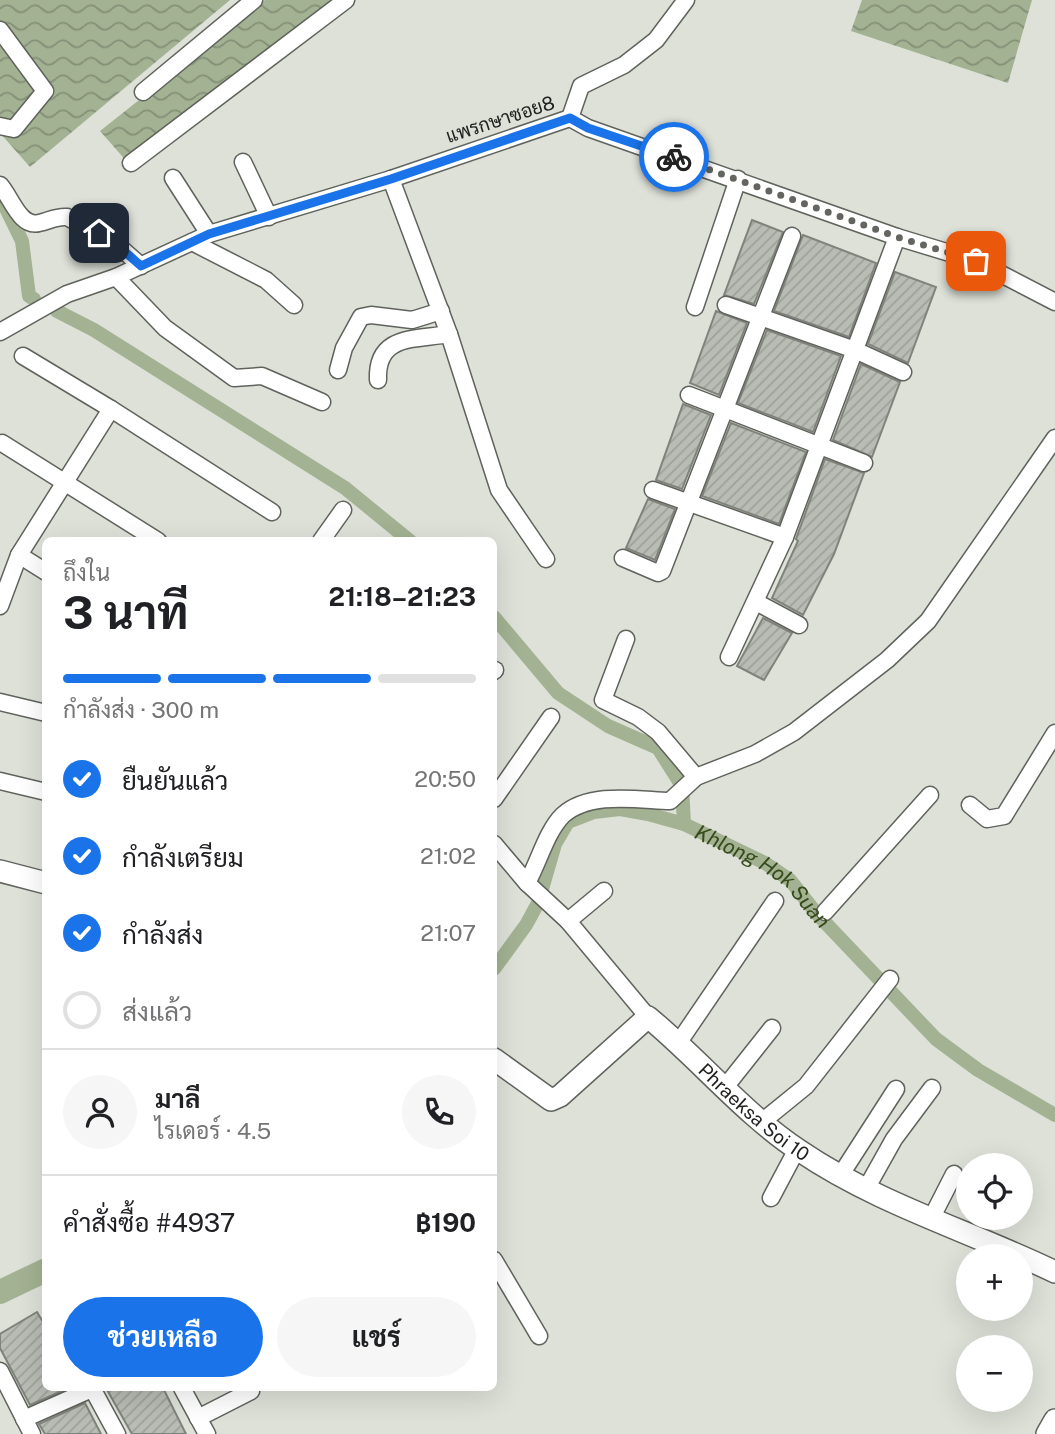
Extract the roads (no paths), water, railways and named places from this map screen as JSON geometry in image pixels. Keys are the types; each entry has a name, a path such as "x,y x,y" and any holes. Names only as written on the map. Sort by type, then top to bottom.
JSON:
{"street":[{"path":"143,92 254,0"},
{"path":"131,163 346,0"},
{"path":"570,118 581,86 624,65 656,40 686,0"},
{"path":"0,30 44,92 14,129 0,126"},
{"name":"แพรกษาซอย8","path":"0,332 67,294 116,277 209,234 391,179 570,118 588,128 897,237 976,261 1055,302"},
{"path":"243,162 269,217"},
{"path":"173,178 209,234"},
{"path":"391,179 450,334 499,491 546,559"},
{"path":"695,307 738,179"},
{"path":"0,185 24,221 36,224 58,216 67,217 115,243 141,266"},
{"path":"623,558 661,572 792,236"},
{"path":"729,657 785,537 897,237"},
{"path":"192,242 266,280 294,305"},
{"path":"116,277 165,328 234,378 262,376 322,402"},
{"path":"726,305 855,350 903,372"},
{"path":"338,370 353,327 361,317 371,315 412,320 441,312"},
{"path":"378,380 377,364 387,348 395,343 450,334"},
{"path":"23,356 271,512"},
{"path":"689,396 864,463"},
{"path":"0,606 19,555 111,409"},
{"path":"530,886 549,836 563,816 579,806 612,799 670,801 692,780 755,754 794,732 887,660 928,621 1055,438"},
{"path":"2,443 152,537"},
{"path":"653,489 785,537"},
{"path":"324,537 343,510"},
{"path":"19,555 42,569"},
{"path":"756,602 799,625"},
{"path":"626,639 603,701 638,717 658,732 692,780"},
{"path":"0,702 42,712"},
{"path":"497,795 551,716"},
{"path":"970,805 986,819 1004,816 1055,733"},
{"path":"0,781 42,791"},
{"path":"825,912 929,795"},
{"path":"497,848 530,886 563,916 648,1017 560,1096 551,1100 497,1061"},
{"path":"0,871 42,882"},
{"path":"563,916 604,891"},
{"path":"679,1042 775,901"},
{"path":"763,1121 806,1086 890,979"},
{"name":"Phraeksa Soi 10","path":"648,1017 797,1150 866,1189 1055,1272"},
{"path":"726,1086 772,1028"},
{"path":"866,1189 894,1139 932,1088"},
{"path":"840,1176 896,1089"},
{"path":"771,1198 797,1150"},
{"path":"931,1219 954,1174"},
{"path":"497,1265 539,1336"},
{"path":"0,1371 28,1427 88,1391"},
{"path":"95,1391 117,1434"},
{"path":"184,1391 203,1429 251,1391"},
{"path":"1047,1434 1055,1420"}],"water":[{"path":"0,0 230,0 30,167 0,133"},
{"path":"265,0 351,0 129,164 100,131"},
{"path":"862,0 1032,0 1008,83 851,31"}],"waterway":[{"path":"0,196 22,241 29,296 34,299"},
{"path":"57,311 94,330 345,488 405,537"},
{"path":"497,621 558,693 608,726 658,748 682,786 684,824"},
{"name":"Khlong Hok Suan","path":"497,965 526,925 538,903 555,844 568,822 594,812 620,809 648,814 684,824 765,863 790,880 817,914 936,1039 978,1070 1055,1115"},
{"name":"Khlong Hok Suan","path":"0,1292 42,1272"}]}
